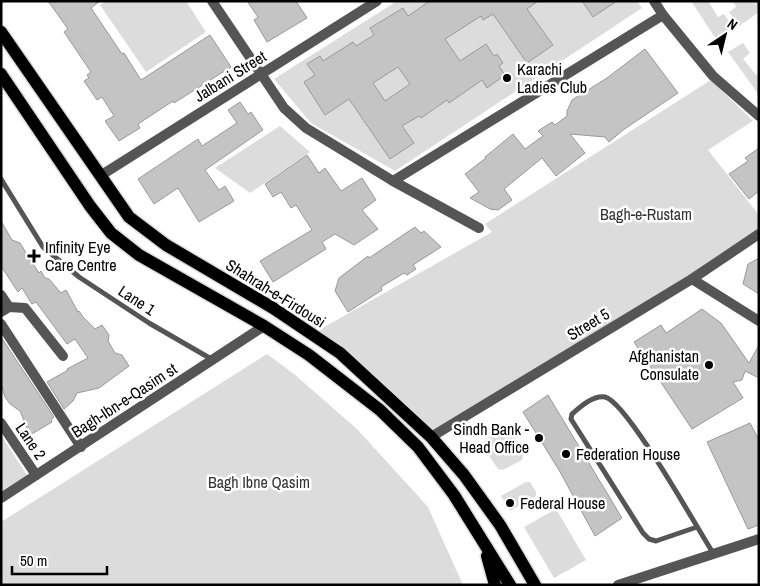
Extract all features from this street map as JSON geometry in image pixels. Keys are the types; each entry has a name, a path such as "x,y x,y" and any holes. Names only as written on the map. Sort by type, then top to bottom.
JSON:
{"main road":[{"name":"Shahrah-e-Firdousi","path":"1,32 129,218 166,246 273,308 340,353 431,437 464,474 500,525 535,585"},
{"path":"1,74 90,206 111,233 139,255 264,326 309,355 380,410 418,447 454,495 510,585"},
{"path":"484,545 495,585"}],"street":[{"path":"212,1 284,108 306,128 393,181 479,228"},
{"name":"Jalbani Street","path":"100,176 377,1"},
{"path":"654,1 663,15 713,76 759,116"},
{"path":"393,181 663,15"},
{"name":"Street 5","path":"431,437 692,279 759,234"},
{"path":"692,279 759,321"},
{"path":"1,295 5,309 25,308 63,356"},
{"path":"1,324 81,447"},
{"name":"Bagh-Ibn-e-Qasim st","path":"1,498 264,326"},
{"name":"Lane 2","path":"1,423 36,475"},
{"path":"618,585 759,539"}],"lane":[{"name":"Lane 1","path":"1,180 43,247 79,277 141,318 213,360"},
{"path":"697,528 656,541 649,539 643,534 571,419 572,414 590,400 599,397 606,397 612,400 638,431 713,553"}],"green space":[{"path":"106,1 186,1 206,32 146,72 100,5"},
{"path":"397,1 637,1 642,8 395,171 311,123 274,79"},
{"path":"691,1 708,1 718,17 724,14 733,28 716,39"},
{"path":"733,1 759,1 759,12 739,26 729,12 736,7"},
{"path":"743,43 750,53 743,59 757,76 759,74 759,95 728,52"},
{"name":"Bagh-e-Rustam","path":"711,80 753,121 708,150 759,215 759,234 431,437 312,334 492,232 485,224"},
{"path":"280,126 310,152 250,193 215,168"},
{"name":"Bagh Ibne Qasim","path":"267,354 294,374 357,429 428,507 463,585 1,585 1,522"},
{"path":"503,429 510,431 524,450 522,460 503,470 498,469 483,447 486,439"},
{"path":"1,435 30,480 1,498"},
{"path":"526,482 530,482 536,492 536,496 510,511 501,496"},
{"path":"556,509 586,560 554,578 524,527"}],"building":[{"path":"48,1 100,1 91,8 141,80 210,35 231,67 138,124 140,128 119,141 105,121 114,116 102,97 97,100 84,81 89,78 87,75 91,72 64,32 68,29"},
{"path":"247,1 296,1 307,18 267,42 254,20 258,17"},
{"path":"430,1 538,1 527,9 553,45 527,63 493,14 483,20 481,16 445,39 460,61 486,44 494,56 497,54 503,63 499,66 505,75 487,88 482,80 449,103 447,100 421,118 419,116 402,126 414,143 390,159 349,99 325,115 304,82 315,75 307,64 320,56 323,61 353,42 356,46 374,35 370,28 403,8 408,16","holes":["398,67 410,84 385,101 373,83"]},
{"path":"582,1 617,1 593,17"},
{"path":"645,49 678,93 623,130 609,142 605,137 570,134 585,153 556,176 542,158 504,189 512,200 498,210 490,209 470,198 479,192 465,174 513,134 525,149 543,136 538,131 552,122 555,125 567,116 572,100 607,78"},
{"path":"240,102 248,114 251,112 263,130 205,170 219,190 225,186 234,201 199,222 178,188 154,204 138,179 198,139 202,146 237,123 228,110"},
{"path":"759,148 759,191 749,199 729,174 748,161 745,158"},
{"path":"307,155 319,173 325,168 341,191 362,178 376,200 362,210 378,229 354,245 335,234 322,242 326,249 273,282 260,261 312,230 296,205 291,208 281,192 273,197 265,184"},
{"path":"1,221 12,240 20,243 39,273 41,271 45,278 49,279 61,293 66,290 78,312 95,329 102,325 109,335 108,341 115,353 122,355 129,366 99,388 77,393 73,401 64,409 47,382 88,358 75,339 67,344 36,302 32,304 22,288 18,292 1,266"},
{"path":"415,227 421,233 424,231 441,247 413,265 416,269 407,275 404,273 381,287 382,290 348,312 335,291 339,278 368,256 369,258"},
{"path":"759,258 759,294 743,284 748,264"},
{"path":"702,309 721,323 749,363 759,345 759,378 745,371 742,380 733,382 743,398 692,429 634,342 661,325 666,333"},
{"path":"1,337 54,417 51,420 52,422 30,435 20,411 10,404 5,397 1,384"},
{"name":"Federation House","path":"548,395 622,518 595,536 559,470 523,412"},
{"path":"750,423 759,440 759,525 748,529 707,442"}],"place":[{"name":"Karachi Ladies Club","path":"507,78"},
{"name":"Infinity Eye Care Centre","path":"34,256"},
{"name":"Afghanistan Consulate","path":"709,365"},
{"name":"Sindh Bank - Head Office","path":"539,438"},
{"name":"Federation House","path":"566,454"},
{"name":"Federal House","path":"510,503"}]}
